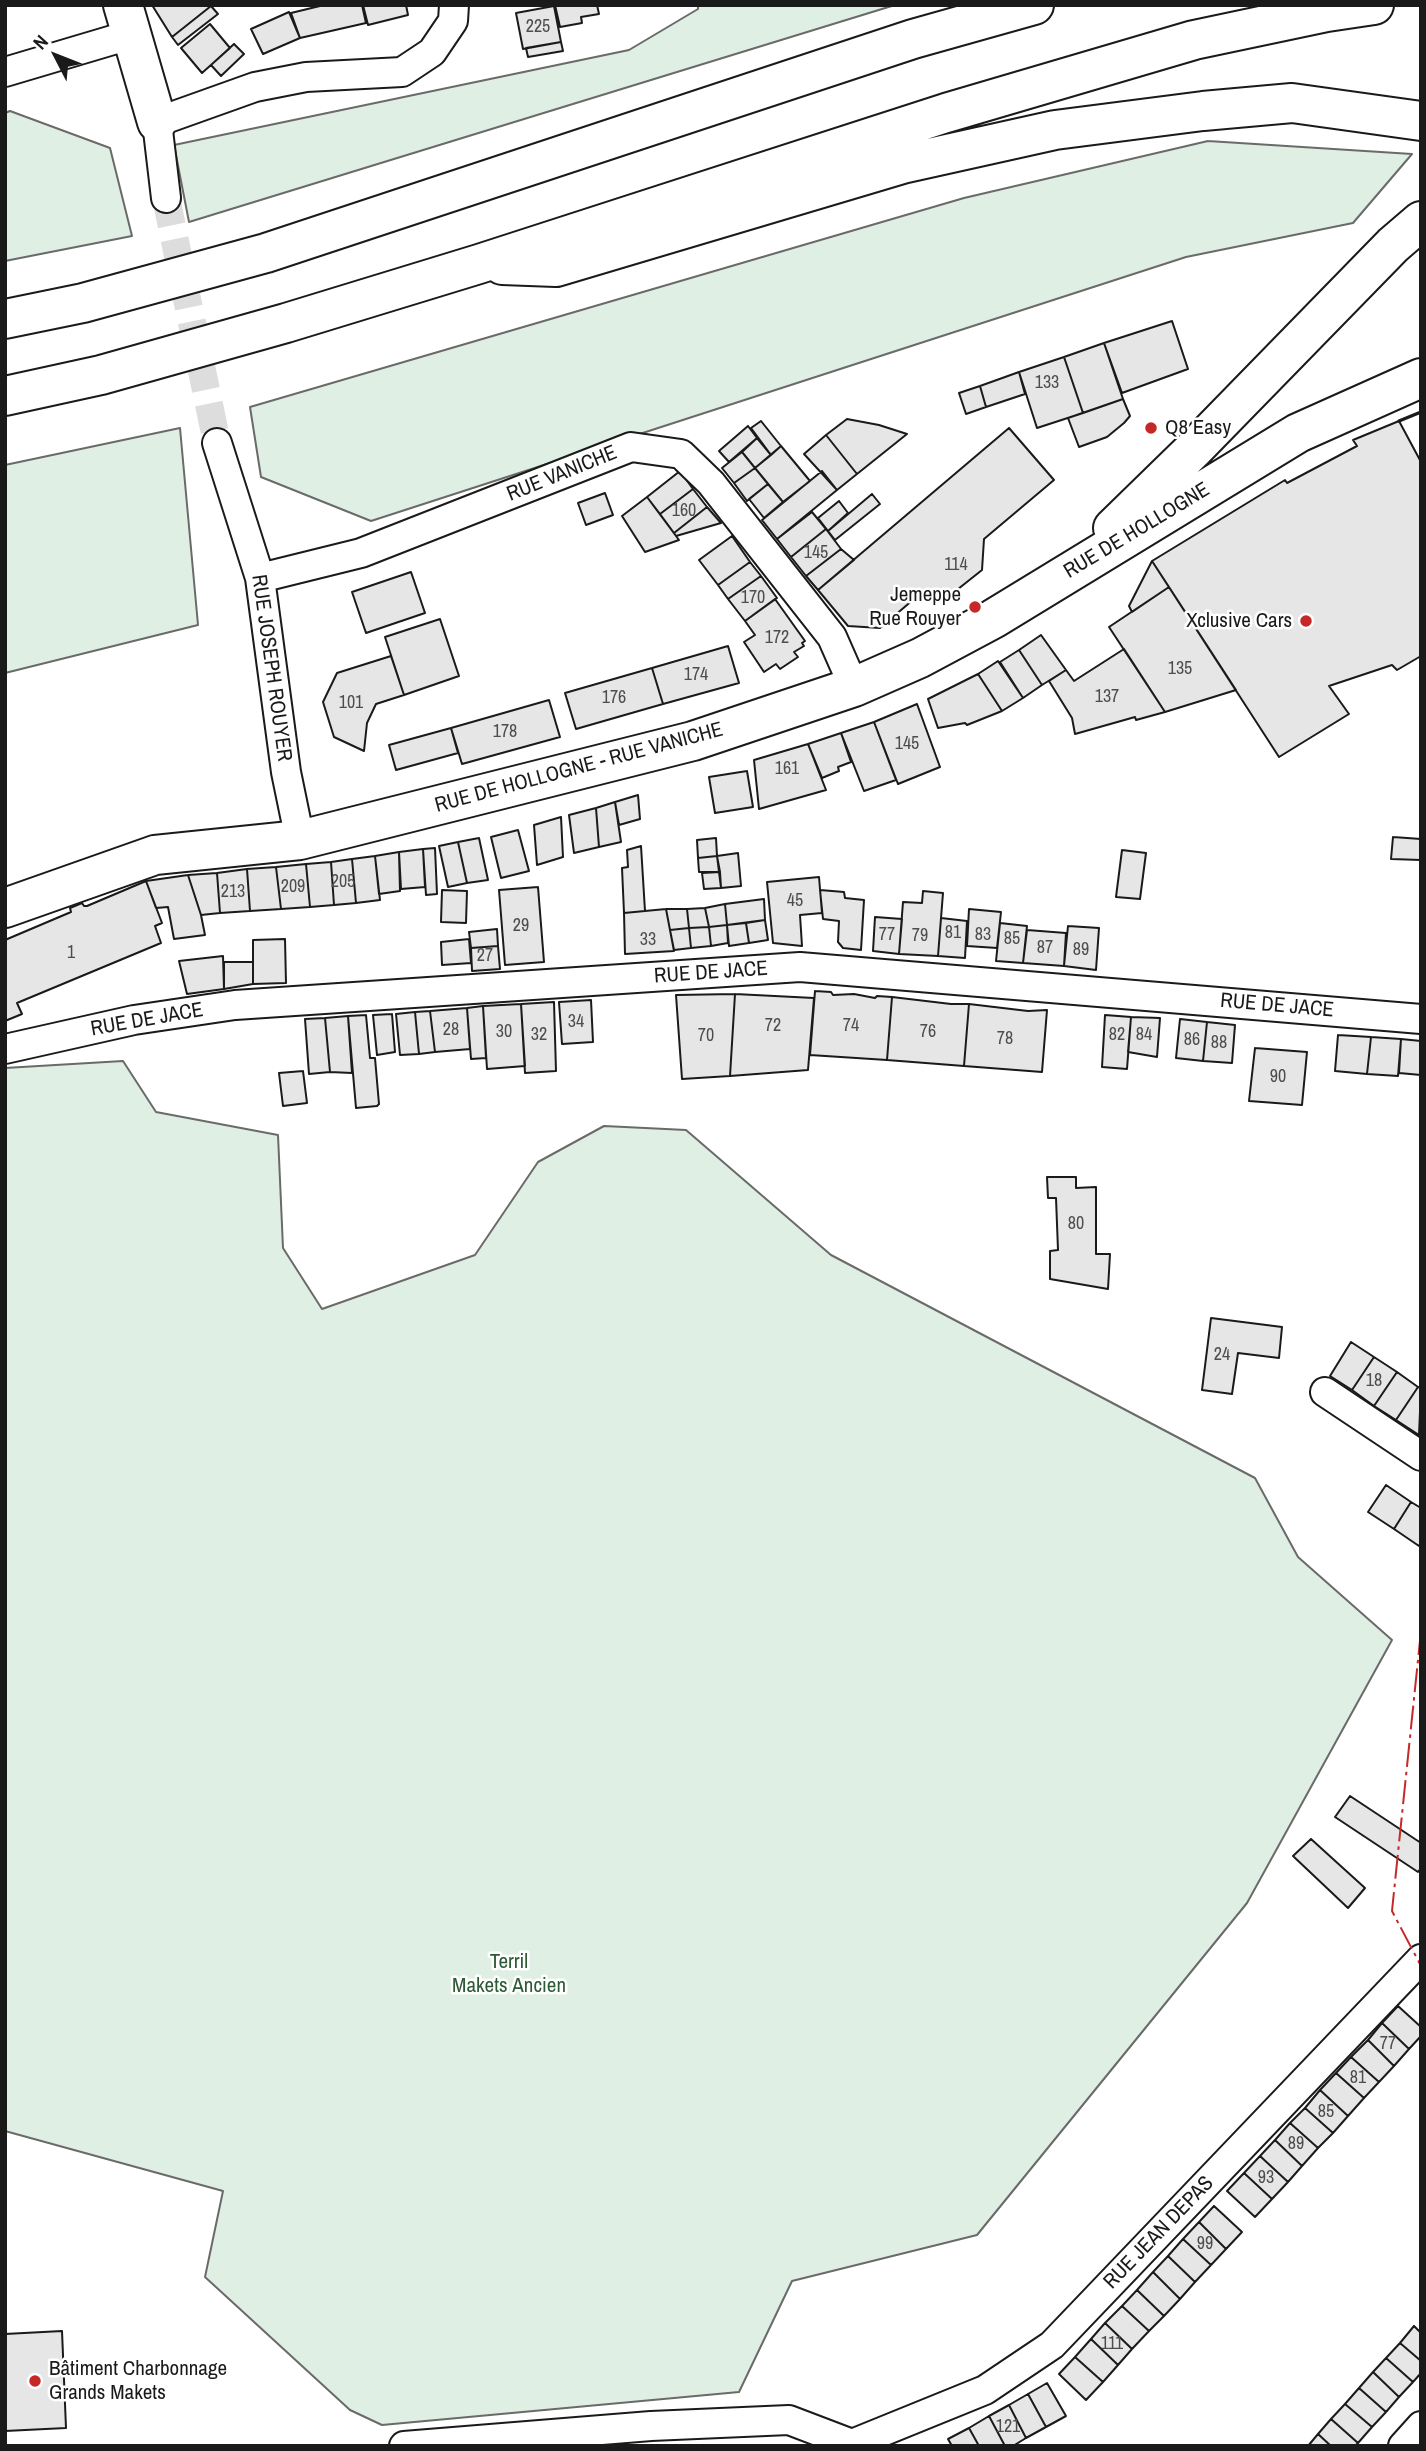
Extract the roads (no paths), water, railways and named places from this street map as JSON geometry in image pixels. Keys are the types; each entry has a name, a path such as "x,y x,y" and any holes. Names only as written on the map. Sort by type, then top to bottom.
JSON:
{"main road":[{"path":"5,319 83,303 266,253 913,38 1034,5"},
{"path":"5,396 114,372 286,323 479,264 946,113 1194,40 1374,5"},
{"path":"128,19 157,122"},
{"path":"479,264 556,267 902,164 1055,130 1203,111 1292,103 1421,121"},
{"path":"1063,576 1194,450 1393,245 1421,221"},
{"name":"RUE DE HOLLOGNE","path":"854,687 932,652 993,619 1298,433 1421,378"},
{"name":"RUE DE HOLLOGNE - RUE VANICHE","path":"300,839 693,741 854,687"},
{"path":"5,908 155,855 300,839"}],"street":[{"path":"166,198 157,122 255,87 306,77 402,72 432,52 453,21 454,5"},
{"path":"5,72 128,19"},
{"name":"RUE JOSEPH ROUYER","path":"217,443 260,578 286,772 300,839"},
{"name":"RUE VANICHE","path":"260,578 361,553 631,447 681,454 711,483 832,637 854,687"},
{"name":"RUE DE JACE","path":"5,1049 134,1020 235,1005 800,967 1421,1019"},
{"path":"1325,1392 1421,1457"},
{"name":"RUE JEAN DEPAS","path":"852,2445 985,2390 1052,2345 1421,1959"},
{"path":"404,2446 657,2436 789,2420 852,2445"},
{"path":"1403,2446 1421,2426"}],"tunnel":[{"path":"166,198 217,443"}],"place":[{"name":"Q8 Easy","path":"1151,428"},
{"name":"Jemeppe Rue Rouyer","path":"975,607"},
{"name":"Xclusive Cars","path":"1306,621"},
{"name":"Bâtiment Charbonnage Grands Makets","path":"35,2381"}],"park label":[{"name":"Terril Makets Ancien","path":"509,1974"}]}
